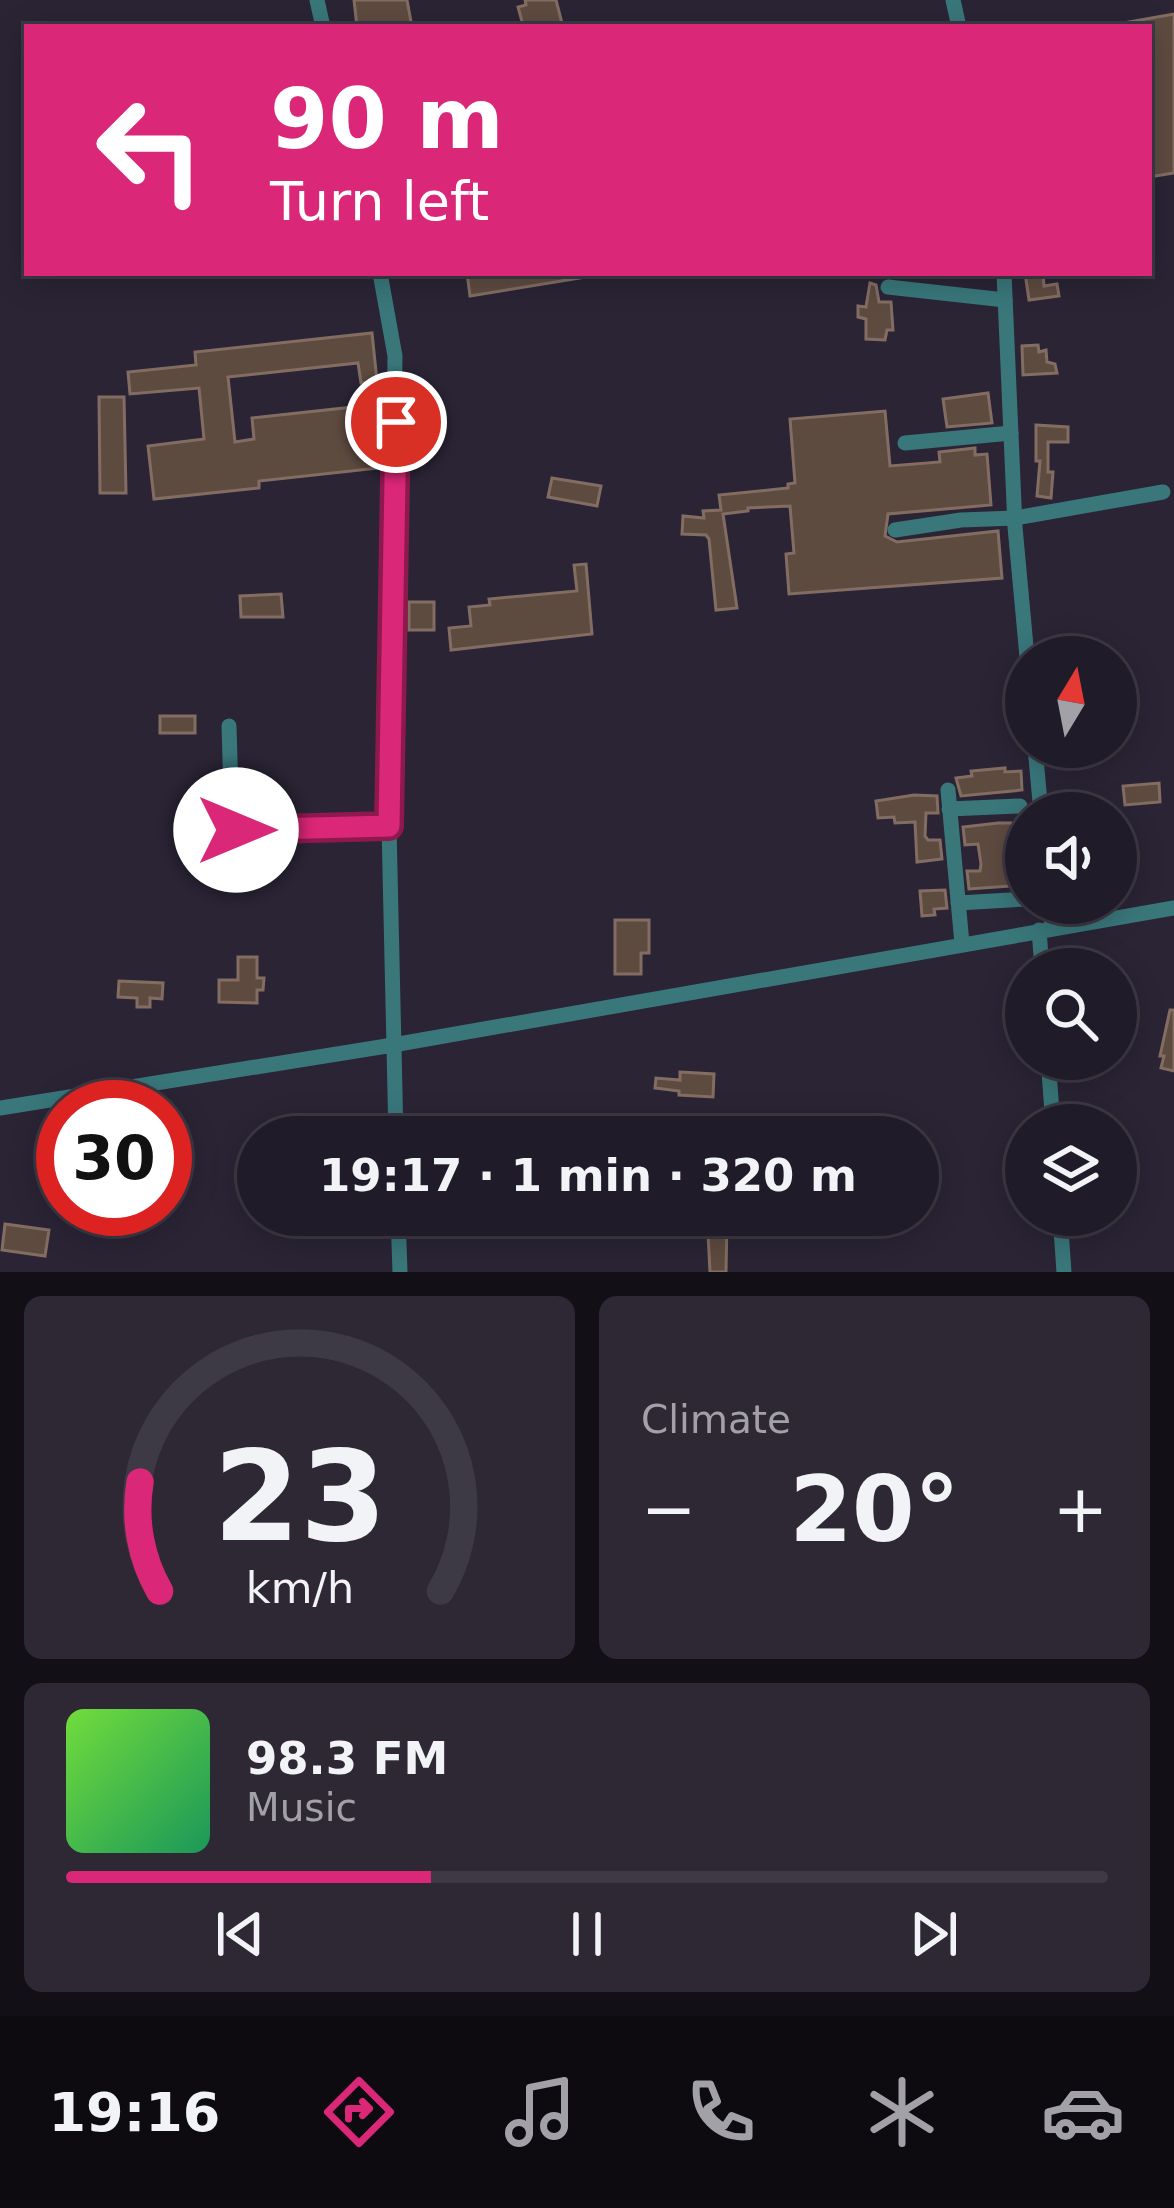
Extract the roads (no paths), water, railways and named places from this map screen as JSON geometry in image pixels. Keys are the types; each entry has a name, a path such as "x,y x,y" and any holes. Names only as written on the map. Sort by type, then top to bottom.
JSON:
{"street":[{"path":"381,276 395,356 389,826 395,1116"},
{"path":"1004,276 1025,636"},
{"path":"888,287 1005,300"},
{"path":"905,442 1011,434"},
{"path":"895,530 975,518 1015,518 1162,492"},
{"path":"230,726 232,827 248,832 389,826"},
{"path":"948,790 962,944"},
{"path":"950,809 1005,807"},
{"path":"958,904 1005,901"},
{"path":"0,1108 393,1045 1174,908"},
{"path":"1044,948 1046,924"},
{"path":"399,1236 400,1272"},
{"path":"1061,1236 1064,1272"}]}
